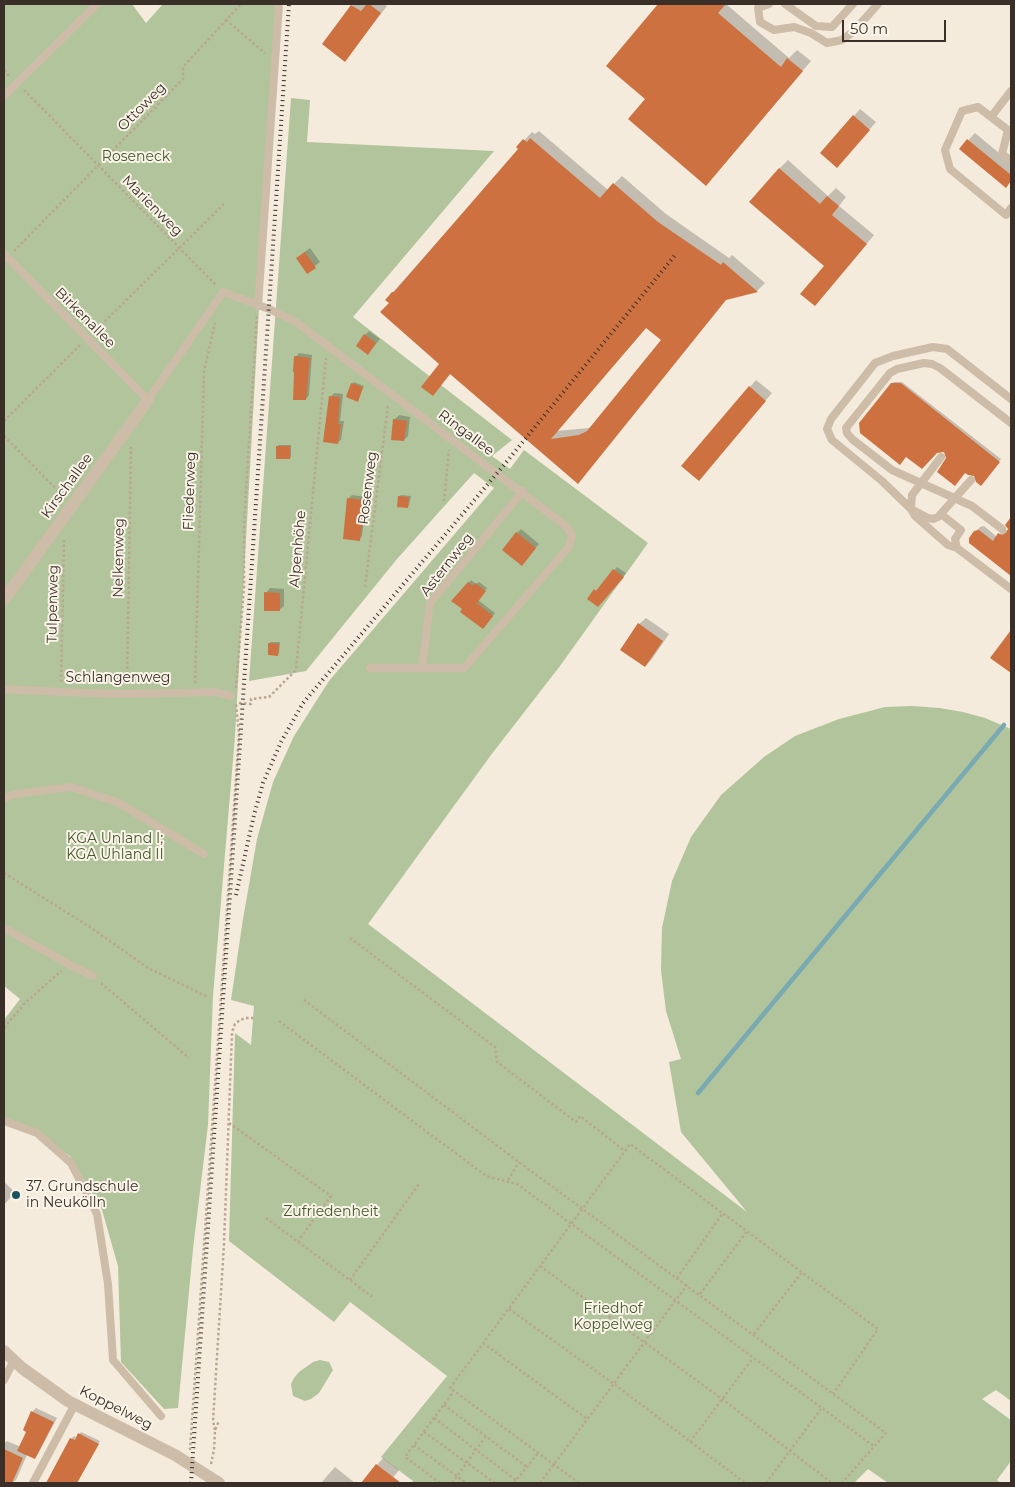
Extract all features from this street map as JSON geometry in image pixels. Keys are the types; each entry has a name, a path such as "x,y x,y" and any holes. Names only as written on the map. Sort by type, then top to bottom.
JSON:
{"street":[{"name":"Kirschallee","path":"6,591 17,582 148,400"},
{"name":"Koppelweg","path":"4,1351 68,1401 165,1449 219,1483"}],"lane":[{"path":"4,96 97,4"},
{"path":"258,306 279,4"},
{"path":"769,4 758,8 760,22 774,30 794,27 811,33 827,43 842,40 854,31 878,4"},
{"path":"785,4 816,26 832,27 853,4"},
{"path":"991,117 1011,91"},
{"path":"1011,161 1002,154 1008,130 978,107 962,111 945,150 950,169 1006,215 1011,208"},
{"name":"Birkenallee","path":"5,256 148,400"},
{"path":"148,400 223,292"},
{"name":"Ringallee","path":"223,292 269,309 296,322 523,491 566,526 572,535 570,547 464,668 370,668"},
{"path":"971,480 940,514 933,519 928,518 911,508 882,481 832,440 827,429 831,419 875,363 893,356 933,347 942,348 953,354 1011,399"},
{"path":"1002,529 972,506 892,470 852,439 847,433 846,428 890,373 914,364 924,363 932,364 1011,421"},
{"path":"941,457 912,495 911,508 915,516 933,534 948,545 957,548 1011,588"},
{"name":"Asternweg","path":"422,668 430,602 523,491"},
{"path":"940,514 961,530 955,539 957,548"},
{"name":"Schlangenweg","path":"4,689 126,694 214,692 234,699"},
{"path":"4,798 15,794 71,787 117,802 204,854"},
{"path":"4,928 93,976"},
{"path":"4,1121 37,1133 70,1163 75,1172 97,1214 108,1284 113,1360 161,1416"},
{"path":"4,1380 14,1360"},
{"path":"33,1483 75,1404"}],"path":[{"name":"Ottoweg","path":"5,256 183,80 183,66 241,4"},
{"path":"226,20 267,55 275,58"},
{"name":"Marienweg","path":"4,70 223,292"},
{"path":"4,420 224,204"},
{"path":"189,1463 239,734 234,699 244,587 244,522 258,306"},
{"name":"Fliederweg","path":"195,692 204,371 216,319"},
{"name":"Alpenhöhe","path":"234,699 251,704 252,699 269,697 296,670 327,344"},
{"name":"Rosenweg","path":"365,587 390,391"},
{"name":"Nelkenweg","path":"126,694 131,423"},
{"path":"4,436 72,505"},
{"path":"444,501 451,439"},
{"name":"Tulpenweg","path":"61,692 65,516"},
{"path":"4,873 90,927 148,968 208,998"},
{"path":"350,938 495,1047 497,1062 576,1122 580,1116 625,1151"},
{"path":"4,1028 26,1003 68,964"},
{"path":"93,976 189,1058"},
{"path":"304,1000 519,1162 886,1433 842,1483"},
{"path":"208,1475 214,1450 215,1430 213,1421 224,1244 232,1032 235,1024 240,1020 253,1018"},
{"path":"279,1022 486,1176 517,1184 875,1447"},
{"path":"229,1122 331,1196 298,1242"},
{"path":"579,1483 450,1388 630,1144 878,1329 833,1394"},
{"path":"508,1181 519,1162"},
{"path":"350,1280 419,1184"},
{"path":"676,1278 723,1214"},
{"path":"266,1218 374,1298"},
{"path":"700,1295 746,1231"},
{"path":"540,1266 722,1399 832,1483"},
{"path":"753,1334 802,1272"},
{"path":"540,1483 687,1285"},
{"path":"509,1309 614,1384 745,1483"},
{"path":"483,1343 587,1419"},
{"path":"690,1442 753,1358"},
{"path":"440,1483 405,1457 454,1391"},
{"path":"444,1405 527,1467"},
{"path":"766,1483 822,1409"},
{"path":"434,1418 515,1482 538,1453"},
{"path":"215,1430 220,1421"},
{"path":"424,1432 495,1483"},
{"path":"452,1483 486,1436"},
{"path":"414,1445 466,1483"}],"green space":[{"name":"Roseneck","path":"4,4 132,4 146,23 163,4 276,4 235,736 213,996 208,1125 193,1249 178,1408 164,1409 121,1362 118,1266 102,1210 70,1156 30,1129 4,1120 4,1020 20,999 4,986"},
{"path":"291,98 310,100 307,142 494,151 353,317 512,440 492,456 510,469 524,450 648,543 560,666 491,755 368,924 747,1212 681,1132 669,1062 681,1059 666,1011 661,970 662,928 672,881 691,837 721,795 764,757 795,736 839,719 885,707 912,706 963,712 985,718 1011,729 1011,1401 996,1390 982,1399 1011,1420 1011,1461 997,1480 1001,1483 888,1483 868,1469 854,1483 412,1483 413,1481 381,1457 447,1376 350,1302 334,1322 229,1241 235,1033 251,1045 254,1006 231,1000 257,839 273,782 294,736 329,681 494,488 474,473 397,559 306,671 249,681"},
{"path":"320,1360 329,1362 333,1370 319,1393 305,1401 293,1396 291,1384 294,1378 313,1362"}],"building":[{"path":"367,4 381,13 345,62 322,44 351,5 361,11"},
{"path":"658,4 726,4 718,13 781,67 787,58 803,71 706,186 628,119 645,99 606,66"},
{"path":"853,115 870,130 837,168 820,153"},
{"path":"530,138 600,198 613,183 658,222 721,265 723,262 758,292 726,300 578,484 450,374 433,396 421,387 439,364 380,312 389,303 385,300 518,149 516,147 523,139 527,142","holes":["646,328 661,340 587,431 579,435 551,439"]},
{"path":"967,139 1011,175 1011,181 1006,188 959,149"},
{"path":"779,168 820,204 827,196 839,206 832,215 867,244 815,306 800,294 824,266 749,202"},
{"path":"305,252 316,268 307,274 296,258"},
{"path":"364,334 376,343 368,355 356,346"},
{"path":"294,356 310,358 306,400 293,400"},
{"path":"351,383 363,387 358,402 346,397"},
{"path":"891,383 902,384 1000,462 981,486 976,482 974,476 965,473 955,486 937,472 946,458 944,452 937,453 922,469 906,457 900,465 860,433 859,423"},
{"path":"749,386 766,401 699,481 681,466"},
{"path":"329,396 340,397 338,424 341,424 338,444 323,442"},
{"path":"393,419 407,421 404,441 391,440"},
{"path":"276,446 290,446 290,459 276,459"},
{"path":"398,496 409,497 408,508 397,507"},
{"path":"347,498 365,500 360,541 343,539"},
{"path":"1011,517 1011,576 969,543 969,538 974,531 979,530 993,541 998,533 1002,535 1006,533 1008,529 1005,525"},
{"path":"516,532 536,548 522,566 502,550"},
{"path":"613,569 624,577 598,607 587,599 594,589 596,591"},
{"path":"468,582 473,586 475,583 486,591 477,603 493,616 483,629 460,612 462,609 451,601"},
{"path":"264,592 280,593 280,611 264,611"},
{"path":"638,623 663,641 645,667 620,650"},
{"path":"1011,630 1011,673 990,658"},
{"path":"268,643 279,644 278,656 268,655"},
{"path":"31,1411 54,1422 35,1459 17,1451 26,1432 23,1430"},
{"path":"78,1433 99,1444 77,1483 46,1483 70,1438 75,1440"},
{"path":"4,1449 23,1458 12,1483 4,1483"},
{"path":"376,1464 401,1483 361,1483"}],"waterway":[{"path":"698,1093 1004,725"}],"railway":[{"path":"191,1483 289,4"},
{"path":"236,895 263,783 281,742 303,703 504,465 676,254"}],"place":[{"name":"37. Grundschule in Neukölln","path":"16,1195"}],"park label":[{"name":"KGA Unland I; KGA Uhland II","path":"115,848"},
{"name":"Zufriedenheit","path":"331,1212"},
{"name":"Friedhof Koppelweg","path":"613,1318"}]}
